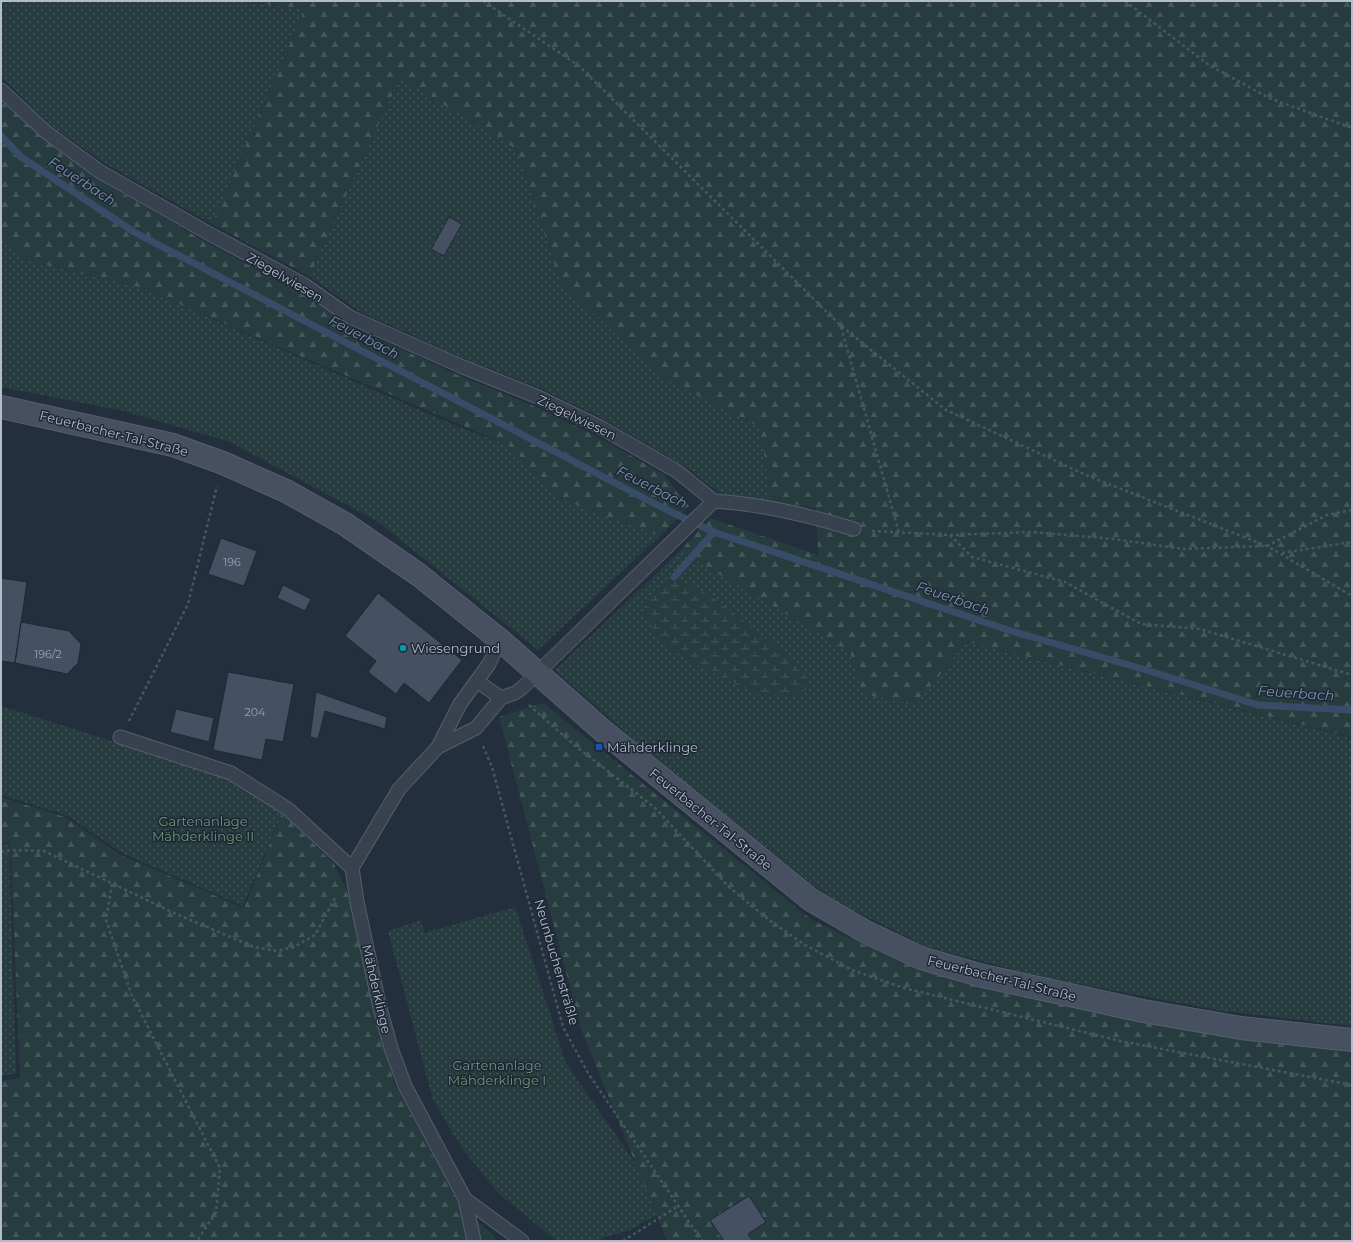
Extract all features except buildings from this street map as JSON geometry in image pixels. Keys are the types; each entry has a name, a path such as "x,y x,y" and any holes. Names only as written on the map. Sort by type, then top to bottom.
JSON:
{"main road":[{"name":"Feuerbacher-Tal-Straße","path":"1,407 173,445 223,463 286,491 345,524 419,575 500,640 602,730 811,900 866,932 920,958 983,976 1144,1011 1241,1028 1352,1040"}],"lane":[{"name":"Ziegelwiesen","path":"1,90 46,132 99,171 208,234 303,284 350,317 463,367 538,397 600,427 678,472 714,501"},
{"path":"438,747 476,728 500,698 515,693 714,501 743,503 806,514 854,530"},
{"path":"120,737 231,773 288,809 352,868 399,789 438,747 460,704 489,664 500,640"},
{"path":"477,681 500,698"},
{"name":"Mähderklinge","path":"352,868 380,1008 391,1048 405,1086 465,1199 474,1241"},
{"path":"465,1199 522,1241"}],"path":[{"path":"483,1 580,66 841,326 946,410 1088,476 1267,546 1352,596"},
{"path":"1125,1 1216,68 1269,98 1352,128"},
{"path":"841,326 898,533"},
{"path":"120,737 188,604 223,463"},
{"path":"854,530 950,534 1032,532 1113,539 1183,549 1267,546 1327,515 1352,510"},
{"path":"950,534 972,557 1065,582 1141,624 1200,629 1352,674"},
{"path":"1281,553 1352,542"},
{"name":"Neunbuchensträßle","path":"476,728 492,767 563,1027 588,1073 702,1241"},
{"path":"1,852 44,851 174,913 254,947 277,951 294,947 315,935 352,868"},
{"path":"112,884 106,920 132,996 220,1168 216,1212 198,1241"},
{"path":"623,1241 678,1206"}],"green space":[{"path":"1,1 239,1 305,9 212,224 106,164 53,127 1,77"},
{"path":"239,1 1352,1 1352,737 967,642 915,705 863,694 850,652 680,551 710,518 818,555 816,508 771,501 760,427 661,377 561,283 516,149 400,78 309,276 212,224 305,9"},
{"path":"400,78 516,149 562,283 661,377 760,427 771,501 719,493 692,471 604,419 544,390 467,360 359,311 309,276"},
{"path":"1,101 43,137 96,178 204,241 299,292 348,325 458,375 536,407 594,435 663,474 689,506 660,536 563,500 508,445 139,287 25,260 1,235"},
{"path":"1,235 25,260 139,287 454,425 508,445 563,500 660,536 538,650 377,521 230,442 124,411 1,387"},
{"path":"680,551 850,652 915,704 967,642 1352,738 1352,1026 1223,1011 1040,977 925,946 829,898 649,753 555,670"},
{"path":"674,577 714,598 785,653 804,670 807,688 798,695 757,694 699,667 659,641 643,611 654,590"},
{"path":"543,703 812,920 914,968 1005,993 1352,1053 1352,1241 667,1241 581,1029 499,717"},
{"name":"Gartenanlage Mähderklinge II","path":"1,706 228,778 282,813 243,906 122,853 66,815 1,795"},
{"path":"1,797 65,817 121,855 244,908 282,813 334,864 347,891 394,1083 458,1203 494,1236 496,1241 1,1241 1,1081 20,1078 10,841 1,843"},
{"path":"9,843 16,1073 1,1076 1,845"},
{"name":"Gartenanlage Mähderklinge I","path":"515,907 566,1063 667,1209 630,1230 592,1241 557,1241 498,1193 461,1147 433,1100 388,931 421,920 424,933"}],"waterway":[{"name":"Feuerbach","path":"1,136 21,157 134,232 665,509 714,532 1008,630 1146,670 1258,705 1352,710"},
{"path":"674,577 714,532"}],"place":[{"name":"Wiesengrund","path":"403,648"},
{"name":"Mähderklinge","path":"599,747"}]}
